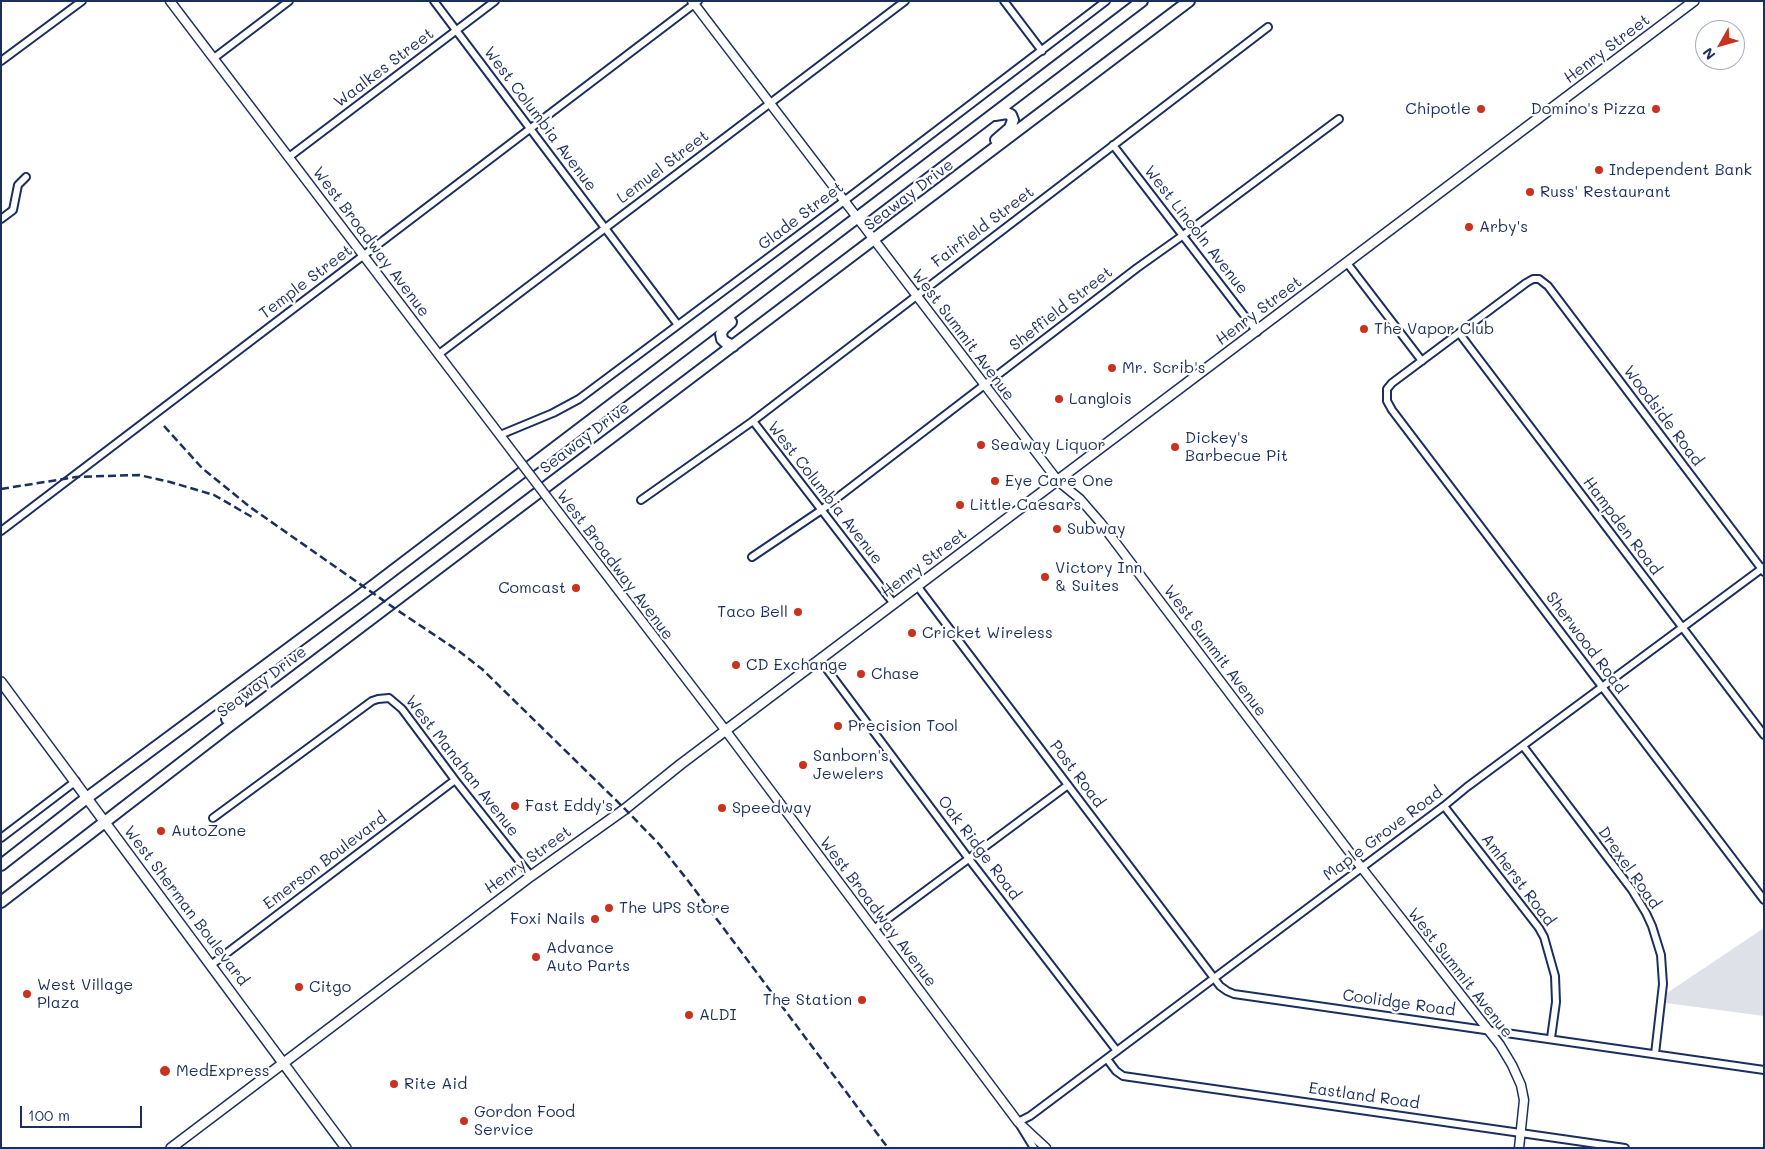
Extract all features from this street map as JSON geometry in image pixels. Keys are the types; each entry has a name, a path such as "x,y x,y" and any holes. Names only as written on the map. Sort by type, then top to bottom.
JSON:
{"highway":[{"name":"Seaway Drive","path":"1,865 79,806 88,797 374,585 858,220 956,142 1142,1"},
{"name":"Seaway Drive","path":"1,902 230,725 874,241 1189,1"},
{"path":"896,224 909,206 999,138 1013,125 1011,115 1007,113 991,116"},
{"path":"733,346 722,339 723,329 858,220"},
{"path":"121,810 130,795 240,708 240,701 236,697 223,698"},
{"path":"1,874 68,822 79,806"}],"main road":[{"name":"Henry Street","path":"171,1148 531,876 625,809 681,764 1694,1"},
{"name":"West Sherman Boulevard","path":"1,682 346,1148"}],"street":[{"path":"1,61 82,1"},
{"name":"West Broadway Avenue","path":"170,1 726,731 1018,1122 1034,1148"},
{"path":"214,58 289,1"},
{"name":"West Columbia Avenue","path":"434,1 678,325"},
{"name":"Waalkes Street","path":"289,157 495,1"},
{"name":"Lemuel Street","path":"439,354 905,1"},
{"path":"1004,1 1042,51"},
{"name":"Glade Street","path":"500,435 553,413 579,399 844,201 1106,1"},
{"name":"West Summit Avenue","path":"695,2 769,103 984,386 1058,481 1080,499 1100,522 1361,866 1500,1045 1521,1085 1524,1100 1519,1148"},
{"name":"Temple Street","path":"1,531 695,2"},
{"name":"Fairfield Street","path":"641,500 752,421 1268,27"},
{"name":"Sheffield Street","path":"752,558 820,511 1136,268 1339,119"},
{"name":"West Lincoln Avenue","path":"1113,145 1257,332"},
{"path":"1,218 13,210 18,185 26,177"},
{"path":"1347,263 1422,361 1459,333"},
{"name":"Woodside Road","path":"1459,333 1526,283 1539,279 1548,286 1763,569"},
{"name":"Hampden Road","path":"1459,333 1764,736"},
{"name":"Sherwood Road","path":"1422,361 1392,383 1387,389 1387,402 1764,900"},
{"name":"West Columbia Avenue","path":"752,421 894,604"},
{"name":"Maple Grove Road","path":"1018,1122 1030,1116 1107,1059 1361,866 1444,806 1466,787 1763,569"},
{"name":"Post Road","path":"918,587 1214,978"},
{"name":"Oak Ridge Road","path":"820,660 969,859 1117,1051"},
{"name":"West Manahan Avenue","path":"213,818 372,701 389,698 402,709 531,876"},
{"name":"Drexel Road","path":"1523,746 1632,890 1652,926 1659,948 1663,984 1655,1054"},
{"name":"Emerson Boulevard","path":"211,965 455,780"},
{"path":"1,838 76,781"},
{"path":"874,929 1068,786"},
{"name":"Amherst Road","path":"1444,806 1540,928 1555,976 1556,1002 1551,1038"},
{"name":"Coolidge Road","path":"1214,978 1223,989 1234,994 1764,1070"},
{"name":"Eastland Road","path":"1107,1059 1116,1071 1123,1076 1625,1148"},
{"path":"1018,1122 1046,1148"}],"shaded area":[{"path":"1764,928 1764,1016 1666,1003 1667,993"}],"railway":[{"path":"164,426 202,468 250,507 482,669 625,809 659,844 689,882 888,1148"},
{"path":"1,489 76,477 139,475 214,495 252,517"}],"place":[{"name":"Chipotle","path":"1481,109"},
{"name":"Domino's Pizza","path":"1656,109"},
{"name":"Independent Bank","path":"1599,170"},
{"name":"Russ' Restaurant","path":"1530,192"},
{"name":"Arby's","path":"1469,227"},
{"name":"The Vapor Club","path":"1364,329"},
{"name":"Mr. Scrib's","path":"1112,368"},
{"name":"Langlois","path":"1059,399"},
{"name":"Seaway Liquor","path":"981,445"},
{"name":"Dickey's Barbecue Pit","path":"1175,447"},
{"name":"Eye Care One","path":"995,481"},
{"name":"Little Caesars","path":"960,505"},
{"name":"Subway","path":"1057,529"},
{"name":"Victory Inn & Suites","path":"1045,577"},
{"name":"Comcast","path":"576,588"},
{"name":"Taco Bell","path":"798,612"},
{"name":"Cricket Wireless","path":"912,633"},
{"name":"CD Exchange","path":"736,665"},
{"name":"Chase","path":"861,674"},
{"name":"Precision Tool","path":"838,726"},
{"name":"Sanborn's Jewelers","path":"803,765"},
{"name":"Fast Eddy's","path":"515,806"},
{"name":"Speedway","path":"722,808"},
{"name":"AutoZone","path":"161,831"},
{"name":"The UPS Store","path":"609,908"},
{"name":"Foxi Nails","path":"595,919"},
{"name":"Advance Auto Parts","path":"536,957"},
{"name":"Citgo","path":"299,987"},
{"name":"West Village Plaza","path":"27,994"},
{"name":"The Station","path":"862,1000"},
{"name":"ALDI","path":"689,1015"},
{"name":"MedExpress","path":"165,1071"},
{"name":"Rite Aid","path":"394,1084"},
{"name":"Gordon Food Service","path":"464,1121"}]}
